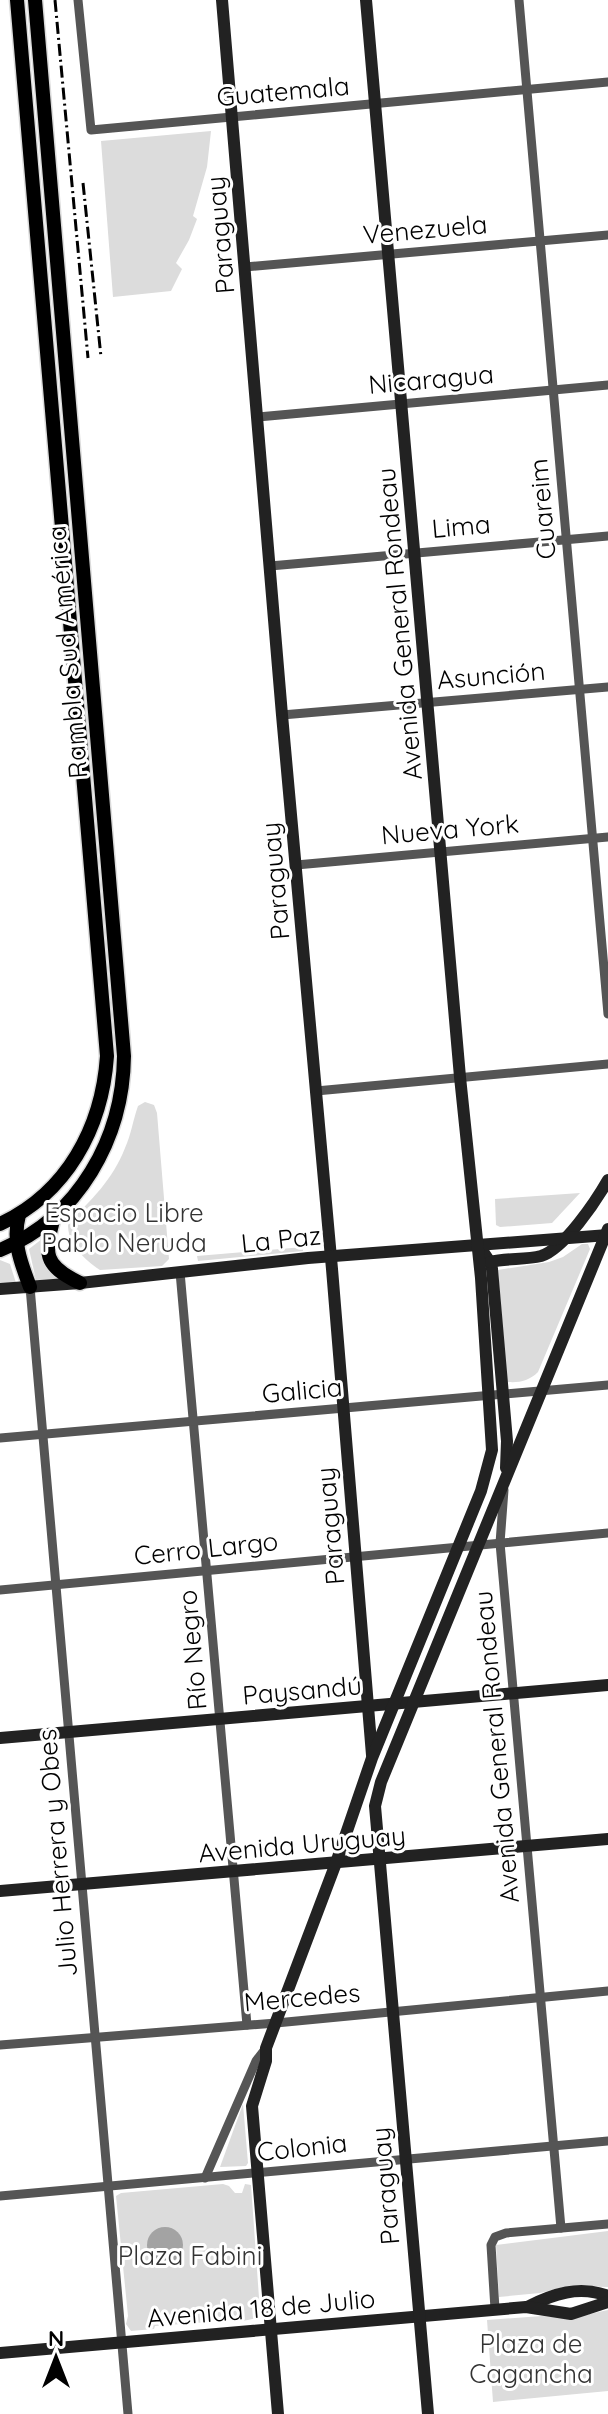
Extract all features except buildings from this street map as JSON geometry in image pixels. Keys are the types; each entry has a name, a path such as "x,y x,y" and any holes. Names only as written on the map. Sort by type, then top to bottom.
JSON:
{"main road":[{"name":"Rambla Sud América","path":"0,1224 19,1215 49,1191 79,1154 90,1133 105,1084 107,1056 17,0"},
{"name":"Rambla Sud América","path":"0,1250 16,1243 54,1216 80,1189 97,1164 116,1120 124,1082 103,784 35,0"},
{"path":"19,1215 16,1243 30,1287"},
{"path":"54,1216 47,1240 49,1259 53,1267 80,1283"}],"street":[{"name":"Guatemala","path":"78,0 91,130 608,82"},
{"name":"Paraguay","path":"222,0 372,1758"},
{"name":"Avenida General Rondeau","path":"266,2048 372,1758 460,1546 489,1468 492,1450 481,1278 460,1077 366,0"},
{"name":"Cuareim","path":"519,0 608,1014"},
{"name":"Venezuela","path":"245,267 608,235"},
{"name":"Nicaragua","path":"258,417 608,385"},
{"name":"Lima","path":"270,566 608,536"},
{"name":"Asunción","path":"282,715 608,687"},
{"name":"Nueva York","path":"296,865 608,837"},
{"path":"316,1091 608,1064"},
{"path":"566,1237 608,1180"},
{"name":"Paraguay","path":"428,2414 375,1817 377,1793 607,1233"},
{"name":"La Paz","path":"0,1289 331,1256 607,1233"},
{"name":"La Paz","path":"490,1262 544,1255 566,1237"},
{"path":"477,1244 490,1262 484,1267 481,1278"},
{"name":"Avenida General Rondeau","path":"490,1262 507,1441 500,1543 561,2228"},
{"name":"Río Negro","path":"180,1272 247,2025"},
{"name":"Julio Herrera y Obes","path":"30,1287 128,2414"},
{"name":"Galicia","path":"0,1438 608,1385"},
{"name":"Cerro Largo","path":"0,1590 608,1533"},
{"name":"Paysandú","path":"0,1738 608,1685"},
{"name":"Avenida Uruguay","path":"0,1891 608,1839"},
{"name":"Mercedes","path":"0,2045 276,2023 608,1991"},
{"path":"266,2048 266,2061 252,2106 278,2414"},
{"path":"205,2178 256,2061 266,2048"},
{"name":"Colonia","path":"0,2196 608,2141"},
{"path":"495,2309 491,2245 495,2237 506,2233 608,2224"},
{"name":"Avenida 18 de Julio","path":"526,2307 570,2291 608,2296"},
{"name":"Avenida 18 de Julio","path":"0,2353 495,2309 526,2307 571,2314 608,2302"}],"green space":[{"path":"211,131 207,167 193,216 197,219 176,263 182,269 171,291 113,297 101,141"},
{"name":"Espacio Libre Pablo Neruda","path":"145,1102 154,1105 157,1113 169,1259 162,1266 100,1270 73,1244 68,1223 108,1180 127,1143 138,1106"},
{"path":"580,1193 552,1223 496,1225 495,1199"},
{"path":"42,1239 44,1262 61,1279 36,1280 29,1249"},
{"path":"582,1244 588,1244 590,1249 538,1372 524,1381 507,1382 498,1270 549,1262"},
{"path":"303,1247 303,1251 198,1261 197,1256"},
{"path":"0,1260 10,1264 16,1283 0,1283"},
{"path":"243,2104 248,2163 246,2166 220,2167"},
{"name":"Plaza Fabini","path":"223,2184 235,2193 242,2193 245,2184 251,2185 260,2312 257,2318 238,2322 155,2326 154,2329 131,2331 126,2324 128,2316 116,2196 121,2193"},
{"name":"Plaza de Cagancha","path":"608,2231 608,2287 569,2286 540,2293 499,2297 496,2245"},
{"name":"Plaza de Cagancha","path":"608,2310 608,2391 493,2402 487,2320 542,2316 571,2318"}],"shaded area":[{"path":"165,2227 178,2232 183,2245 178,2258 165,2263 152,2258 147,2245 152,2232"}],"railway":[{"path":"55,0 88,358"},
{"path":"83,183 101,357"}]}
